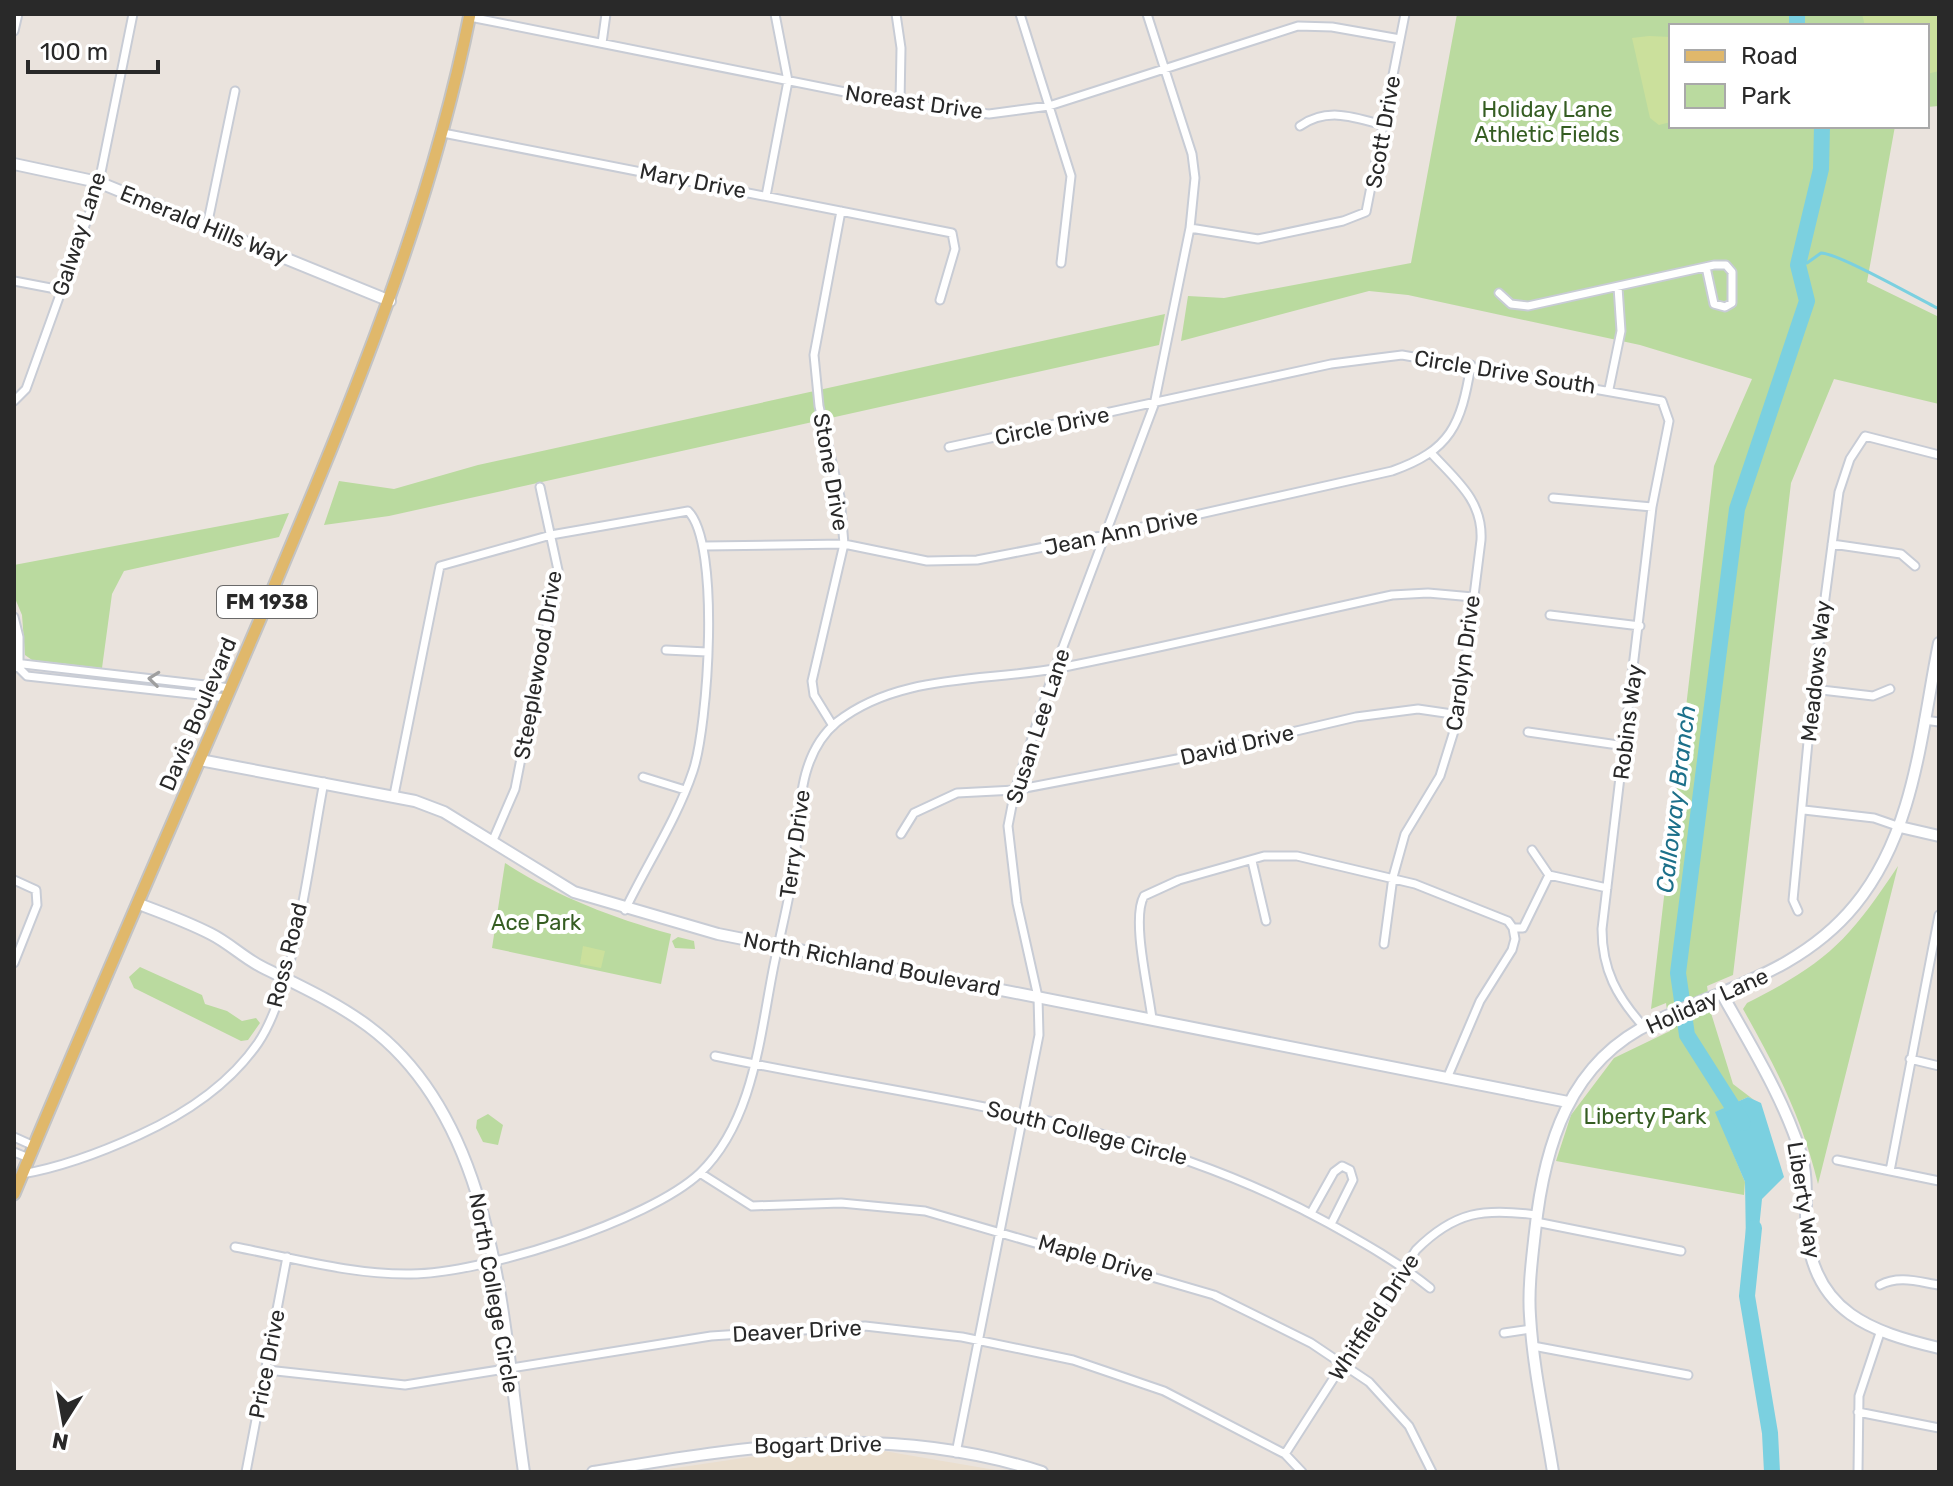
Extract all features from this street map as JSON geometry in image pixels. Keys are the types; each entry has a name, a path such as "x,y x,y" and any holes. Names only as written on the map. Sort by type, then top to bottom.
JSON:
{"main road":[{"name":"Davis Boulevard","path":"14,1194 229,693 390,301 443,133 470,15"}],"street":[{"path":"14,31 18,14"},
{"name":"Galway Lane","path":"15,401 26,389 98,182 133,14"},
{"path":"602,43 606,14"},
{"path":"766,196 788,81 775,14"},
{"path":"896,14 901,48 900,103"},
{"path":"1020,14 1071,176 1061,263"},
{"name":"Susan Lee Lane","path":"956,1453 1039,1035 1038,997 1008,846 1008,826 1015,790 1055,668 1154,405 1190,228 1195,178 1192,154 1147,14"},
{"name":"Scott Drive","path":"1190,228 1258,239 1362,215 1370,206 1405,14"},
{"name":"Noreast Drive","path":"470,15 900,103 989,114 1049,106 1298,26 1332,27 1400,39"},
{"path":"207,226 235,91"},
{"path":"1300,126 1311,119 1332,114 1383,125"},
{"name":"Mary Drive","path":"443,133 944,231 955,238 955,249 940,300"},
{"name":"Emerald Hills Way","path":"14,164 98,182 390,301"},
{"name":"Stone Drive","path":"833,726 814,695 812,681 844,544 840,497 819,406 814,355 841,211"},
{"path":"1499,293 1511,304 1528,306 1706,267 1726,265 1732,272 1732,303 1725,307 1714,304 1706,267"},
{"path":"14,281 61,290"},
{"path":"1609,389 1619,346 1622,315 1618,287"},
{"name":"Circle Drive South","path":"1154,405 1364,358 1402,355 1471,365 1536,381 1609,389 1662,401 1666,406"},
{"name":"Jean Ann Drive","path":"705,546 844,544 947,562 1009,556 1392,471 1432,454 1443,445 1463,410 1471,365"},
{"name":"Circle Drive","path":"949,447 1154,405"},
{"name":"Robins Way","path":"1644,1027 1618,996 1606,966 1602,929 1652,507 1669,421 1666,406"},
{"name":"Meadows Way","path":"1798,911 1793,900 1804,810 1813,689 1843,478 1865,436 1939,455"},
{"name":"Carolyn Drive","path":"1384,944 1393,877 1405,834 1440,776 1459,715 1481,540 1480,515 1471,495 1432,454"},
{"name":"Steeplewood Drive","path":"493,840 515,789 558,570 540,487"},
{"path":"1553,498 1652,507"},
{"path":"394,795 438,569 443,564 551,535 688,511 705,546 709,605 700,733 694,769 625,910"},
{"path":"1832,544 1901,554 1915,566"},
{"name":"Terry Drive","path":"235,1247 376,1273 411,1274 493,1261 598,1228 634,1212 700,1173 741,1110 754,1064 795,859 803,783 815,753 833,726 855,709 910,687 1055,668 1392,595 1428,593 1473,597"},
{"path":"1550,615 1640,626"},
{"path":"14,617 19,637 16,668"},
{"name":"Holiday Lane","path":"1553,1472 1531,1329 1536,1218 1550,1145 1568,1102 1598,1061 1644,1027 1782,967 1829,933 1868,888 1900,827 1939,643"},
{"path":"666,650 707,652"},
{"path":"16,668 23,664 229,693"},
{"path":"1813,689 1873,696 1890,689"},
{"name":"David Drive","path":"901,834 914,813 934,801 957,793 1015,790 1177,759 1356,717 1418,709 1459,715"},
{"path":"1924,720 1939,722"},
{"path":"1528,732 1625,746"},
{"name":"North Richland Boulevard","path":"200,760 394,795 444,812 574,892 625,910 718,934 1568,1102"},
{"path":"643,777 685,790"},
{"name":"Ross Road","path":"22,1174 97,1153 169,1121 214,1091 259,1041 285,978 324,782"},
{"path":"1804,810 1874,818 1939,836"},
{"path":"1532,850 1549,875 1607,888"},
{"path":"1152,1019 1140,927 1139,909 1144,896 1179,880 1264,856 1297,856 1393,877 1508,921 1513,928 1515,939 1512,950 1480,1001 1448,1076"},
{"path":"1252,861 1266,921"},
{"path":"1513,928 1523,928 1529,920 1549,875"},
{"path":"14,880 36,890 37,905 14,963"},
{"name":"North College Circle","path":"139,904 211,934 259,966 370,1027 407,1062 431,1095 459,1141 473,1179 493,1261 524,1472"},
{"path":"1890,1171 1910,1059 1936,948 1939,915"},
{"name":"Liberty Way","path":"1722,994 1792,1127 1803,1160 1810,1252 1820,1279 1832,1298 1855,1320 1880,1333 1939,1348"},
{"name":"South College Circle","path":"715,1056 1023,1114 1181,1156 1221,1170 1311,1213 1405,1267 1430,1288"},
{"path":"1910,1059 1939,1066"},
{"path":"14,1137 34,1146"},
{"path":"14,1152 29,1158"},
{"path":"1837,1160 1939,1181"},
{"path":"1311,1213 1334,1172 1342,1166 1350,1170 1353,1180 1331,1224"},
{"name":"Maple Drive","path":"700,1173 752,1206 841,1203 925,1211 1214,1295 1264,1317 1343,1364 1392,1404 1409,1426 1432,1472"},
{"name":"Whitfield Drive","path":"1285,1454 1416,1250 1449,1223 1489,1210 1681,1251"},
{"name":"Price Drive","path":"246,1472 287,1257"},
{"path":"1880,1285 1891,1279 1939,1285"},
{"name":"Deaver Drive","path":"267,1370 405,1385 711,1336 865,1326 978,1340 1073,1360 1164,1391 1285,1454 1302,1472"},
{"path":"1504,1333 1531,1329"},
{"path":"1858,1472 1859,1396 1880,1333"},
{"path":"1533,1346 1688,1375"},
{"path":"1858,1412 1939,1428"},
{"name":"Bogart Drive","path":"593,1472 747,1446 805,1441 886,1443 956,1453 1042,1472"}],"shaded area":[{"path":"884,1451 1007,1472 648,1472 777,1453"}],"green space":[{"path":"1457,14 1939,14 1939,106 1929,107 1929,24 1669,24 1669,128 1895,128 1867,282 1939,317 1939,404 1834,379 1791,483 1733,975 1707,986 1711,1013 1733,1084 1754,1100 1748,1097 1716,1112 1745,1182 1744,1195 1556,1161 1571,1115 1614,1058 1670,1031 1666,1003 1651,1009 1714,466 1752,379 1640,345 1408,295 1369,291 1181,341 1188,296 1224,298 1411,263"},
{"path":"1862,14 1939,14 1939,71 1929,74 1929,24 1864,24"},
{"path":"1669,37 1669,122 1659,125 1650,118 1632,38"},
{"path":"1165,314 1159,345 389,516 324,525 339,481 394,489 478,465"},
{"path":"289,513 279,537 124,571 112,594 102,668 32,660 25,655 22,615 14,596 14,565"},
{"name":"Ace Park","path":"505,863 585,905 671,934 661,984 492,948"},
{"path":"1898,866 1818,1184 1787,1094 1743,1009 1747,1003 1817,962 1834,947 1865,913"},
{"path":"678,937 694,941 695,949 675,948 672,941"},
{"path":"583,946 605,951 601,968 580,964"},
{"path":"140,967 202,995 205,1004 227,1011 242,1021 256,1018 260,1023 248,1040 241,1041 134,988 129,977"},
{"path":"488,1114 503,1125 498,1145 483,1142 476,1128 477,1120"}],"water":[{"path":"1748,1097 1761,1103 1784,1177 1762,1199 1757,1248 1746,1246 1745,1182 1715,1112"}],"waterway":[{"name":"Calloway Branch","path":"1797,14 1797,24"},
{"name":"Calloway Branch","path":"1743,1123 1687,1035 1678,973 1737,509 1807,301 1798,265 1821,169 1822,128"},
{"path":"1800,257 1807,263 1821,253 1830,255 1939,309"},
{"name":"Calloway Branch","path":"1754,1228 1747,1296 1770,1433 1772,1472"}],"park label":[{"name":"Holiday Lane Athletic Fields","path":"1547,122"},
{"name":"Liberty Park","path":"1645,1116"}]}
